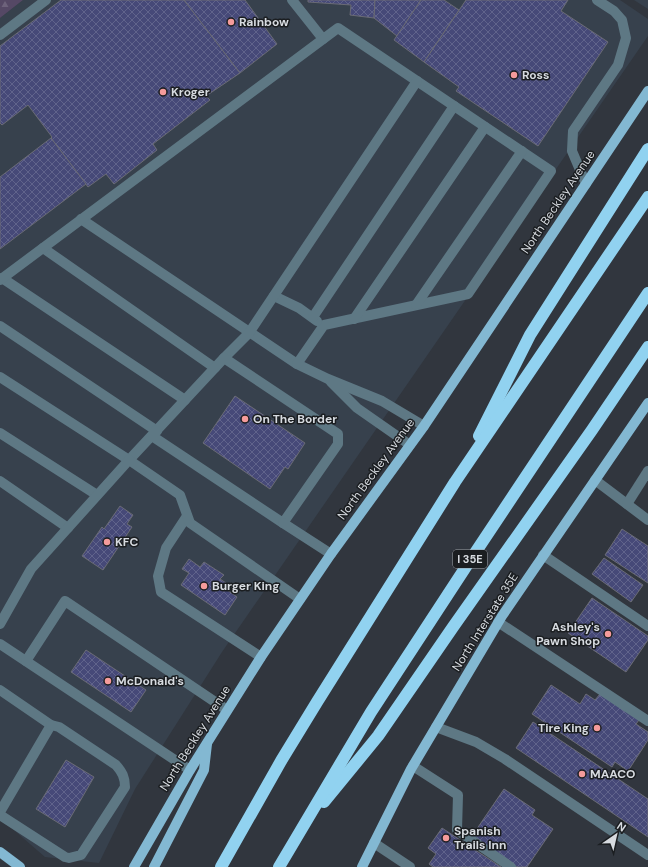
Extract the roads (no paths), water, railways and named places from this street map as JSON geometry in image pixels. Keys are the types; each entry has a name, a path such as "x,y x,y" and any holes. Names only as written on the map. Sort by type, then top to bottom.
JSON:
{"highway":[{"path":"455,482 530,335 648,149"},
{"path":"221,866 281,761 455,482 648,197"},
{"name":"I 35E","path":"279,867 371,712 648,293"},
{"path":"300,830 378,736 648,348"}],"main road":[{"name":"North Beckley Avenue","path":"134,867 208,740 261,657 331,554 424,426 648,91"},
{"name":"North Interstate 35E","path":"362,867 413,766 498,622 648,403"},
{"path":"154,867 204,770 208,740"},
{"path":"0,852 20,867"}],"street":[{"path":"0,35 46,0"},
{"path":"292,0 323,39"},
{"path":"586,184 572,150 573,131 618,66 626,38 622,20 614,11 597,0"},
{"path":"185,400 1,279 338,28 552,171 468,294 324,325 297,364"},
{"path":"0,624 31,569 129,460 249,333 416,81"},
{"path":"313,317 454,106"},
{"path":"354,319 485,127"},
{"path":"416,305 522,151"},
{"path":"81,219 297,364 328,379 382,400 424,426"},
{"path":"43,248 215,368"},
{"path":"274,296 298,308 324,325"},
{"path":"0,326 283,523 331,554"},
{"path":"224,358 338,434 338,444 283,523"},
{"path":"0,377 129,460 180,495 190,522 300,599"},
{"path":"328,379 357,408 410,445"},
{"path":"0,433 97,496"},
{"path":"627,504 648,471"},
{"path":"595,480 648,520"},
{"path":"0,481 68,528"},
{"path":"187,516 166,548 158,576 161,592 261,657"},
{"path":"543,555 648,626"},
{"path":"26,661 65,601 227,710"},
{"path":"498,622 648,721"},
{"path":"0,644 190,770"},
{"path":"0,690 51,725 59,727 116,765 121,770 125,778 125,787 80,855 69,858 0,814 51,725"},
{"path":"436,727 476,742 505,759 648,855"},
{"path":"413,766 458,795 457,830 511,867"},
{"path":"374,843 410,867"}],"place":[{"name":"Rainbow","path":"231,22"},
{"name":"Ross","path":"514,75"},
{"name":"Kroger","path":"163,92"},
{"name":"On The Border","path":"245,419"},
{"name":"KFC","path":"107,542"},
{"name":"Burger King","path":"204,586"},
{"name":"Ashley's Pawn Shop","path":"608,634"},
{"name":"McDonald's","path":"108,681"},
{"name":"Tire King","path":"597,728"},
{"name":"MAACO","path":"582,774"},
{"name":"Spanish Trails Inn","path":"446,838"}]}
